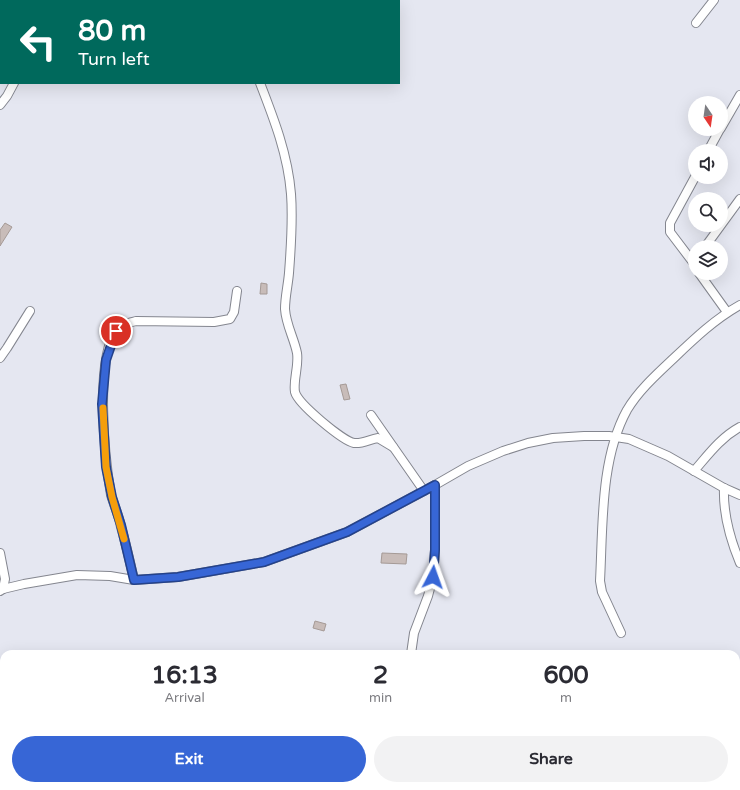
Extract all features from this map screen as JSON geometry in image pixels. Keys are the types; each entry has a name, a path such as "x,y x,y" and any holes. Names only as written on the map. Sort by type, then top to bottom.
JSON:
{"street":[{"path":"696,23 714,0"},
{"path":"0,105 8,96 14,84"},
{"path":"260,84 283,146 291,192 291,249 285,309 296,353 295,386 297,397 313,413 347,440 355,443 378,438 393,447"},
{"path":"728,116 740,95"},
{"path":"688,256 670,232 669,228 670,223 691,184"},
{"path":"710,240 740,199"},
{"path":"704,280 727,312"},
{"path":"134,580 121,525 112,497 106,467 102,404 106,360 111,342 116,331 125,324 136,321 214,322 230,319 234,312 237,291"},
{"path":"621,633 602,592 600,581 603,512 608,470 616,437 627,411 651,380 709,325 740,305"},
{"path":"0,358 8,348 30,311"},
{"path":"371,415 424,491"},
{"path":"694,472 725,436 740,427"},
{"path":"0,553 2,590 77,575 110,576 134,580 178,577 264,562 347,532 468,466 503,451 528,443 553,438 584,436 629,439 668,456 694,472 740,495"},
{"path":"412,650 414,633 428,596 433,577 435,550 435,485"},
{"path":"724,488 723,502 727,522 740,563"}],"building":[{"path":"5,223 12,227 0,246 0,230"},
{"path":"261,283 267,284 267,294 260,294"},
{"path":"346,384 350,399 344,400 340,385"},
{"path":"382,553 407,554 406,564 381,563"},
{"path":"315,621 326,624 324,631 313,628"}],"slow traffic":[{"path":"103,408 106,467 112,497 124,539"}],"route":[{"path":"116,331 106,360 102,404 106,467 112,497 121,525 134,580 178,577 214,572 264,562 347,532 435,485 435,550 433,577"}]}
